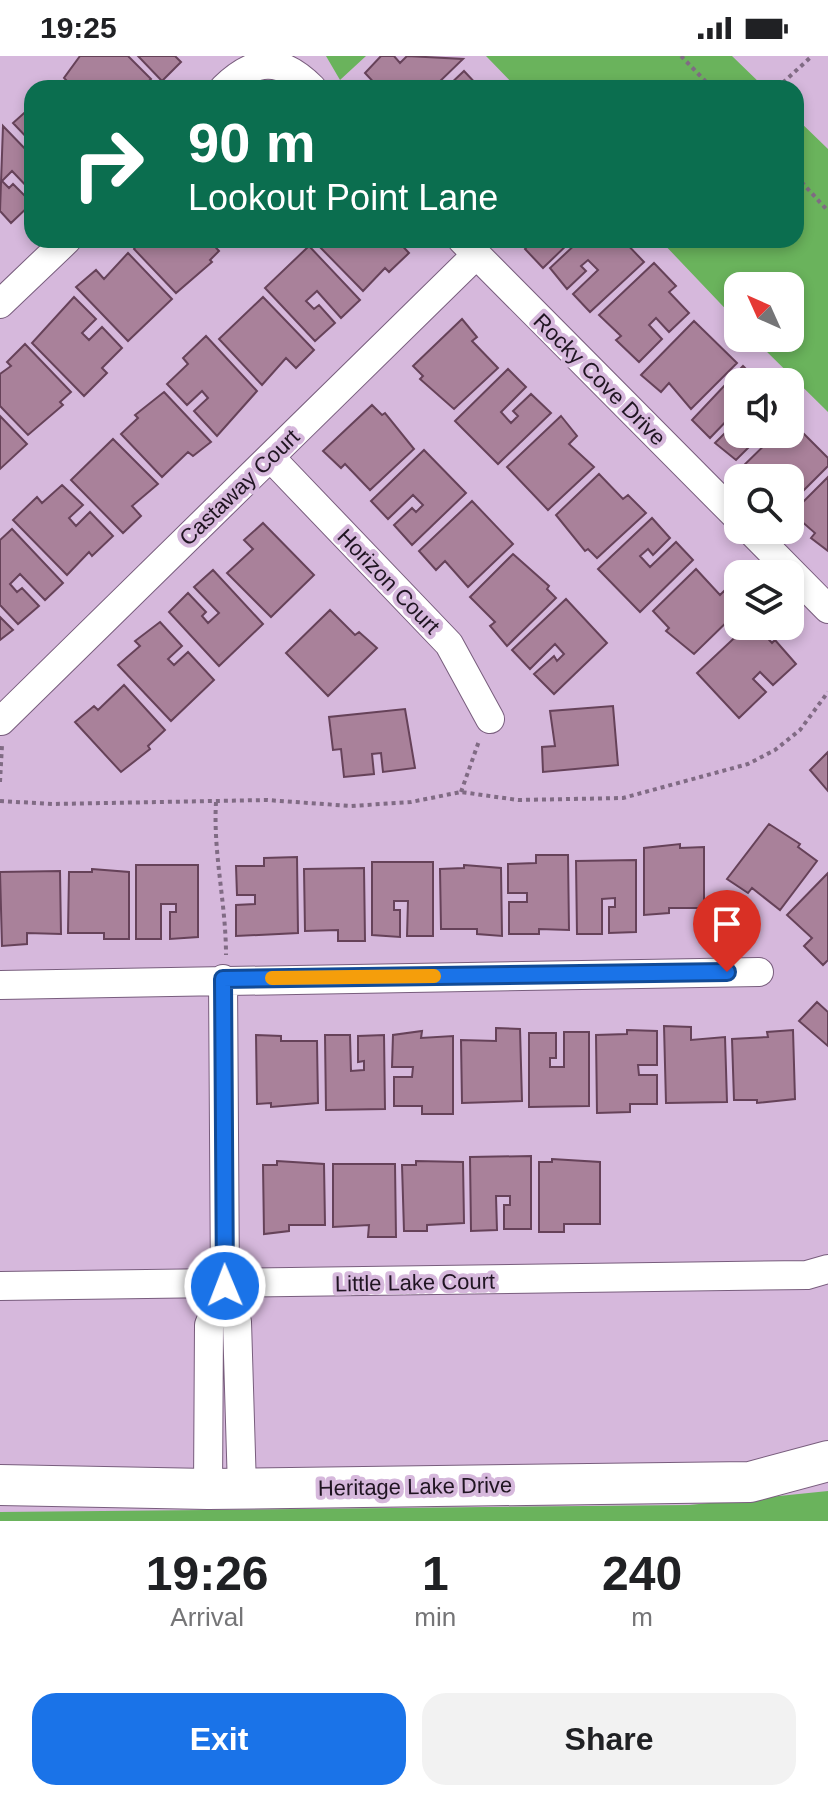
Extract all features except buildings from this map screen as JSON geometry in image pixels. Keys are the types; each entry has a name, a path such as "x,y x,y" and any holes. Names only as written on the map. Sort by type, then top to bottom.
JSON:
{"street":[{"path":"232,80 244,68 272,64 296,72 304,80"},
{"path":"6,287 57,248"},
{"name":"Castaway Court","path":"1,721 270,457 468,248"},
{"name":"Rocky Cove Drive","path":"470,248 724,504"},
{"name":"Horizon Court","path":"270,457 449,644 490,719"},
{"path":"764,544 828,609"},
{"path":"0,985 759,972"},
{"path":"223,979 225,1286 209,1325 225,1488"},
{"name":"Little Lake Court","path":"0,1286 225,1286 807,1275 828,1269"},
{"name":"Heritage Lake Drive","path":"0,1485 225,1488 750,1482 828,1461"}],"path":[{"path":"681,56 704,80"},
{"path":"786,80 812,56"},
{"path":"804,185 828,211"},
{"path":"0,801 267,800 351,806 411,802 461,792 518,800 623,798 748,764 775,750 800,730 828,692"},
{"path":"461,792 470,759 490,719"},
{"path":"0,782 1,721"},
{"path":"216,802 214,839 226,906 226,966 223,979"}],"green space":[{"path":"326,56 366,56 340,80"},
{"path":"486,56 732,56 757,80 509,80"},
{"path":"804,126 828,149 828,412 804,388 804,368 783,368 767,352 804,352 804,272 724,272 724,307 668,248 804,248"},
{"path":"828,1491 828,1521 0,1521 0,1512 689,1505"}],"slow traffic":[{"path":"272,978 434,976"}],"route":[{"path":"225,1286 223,979 727,972"}]}
